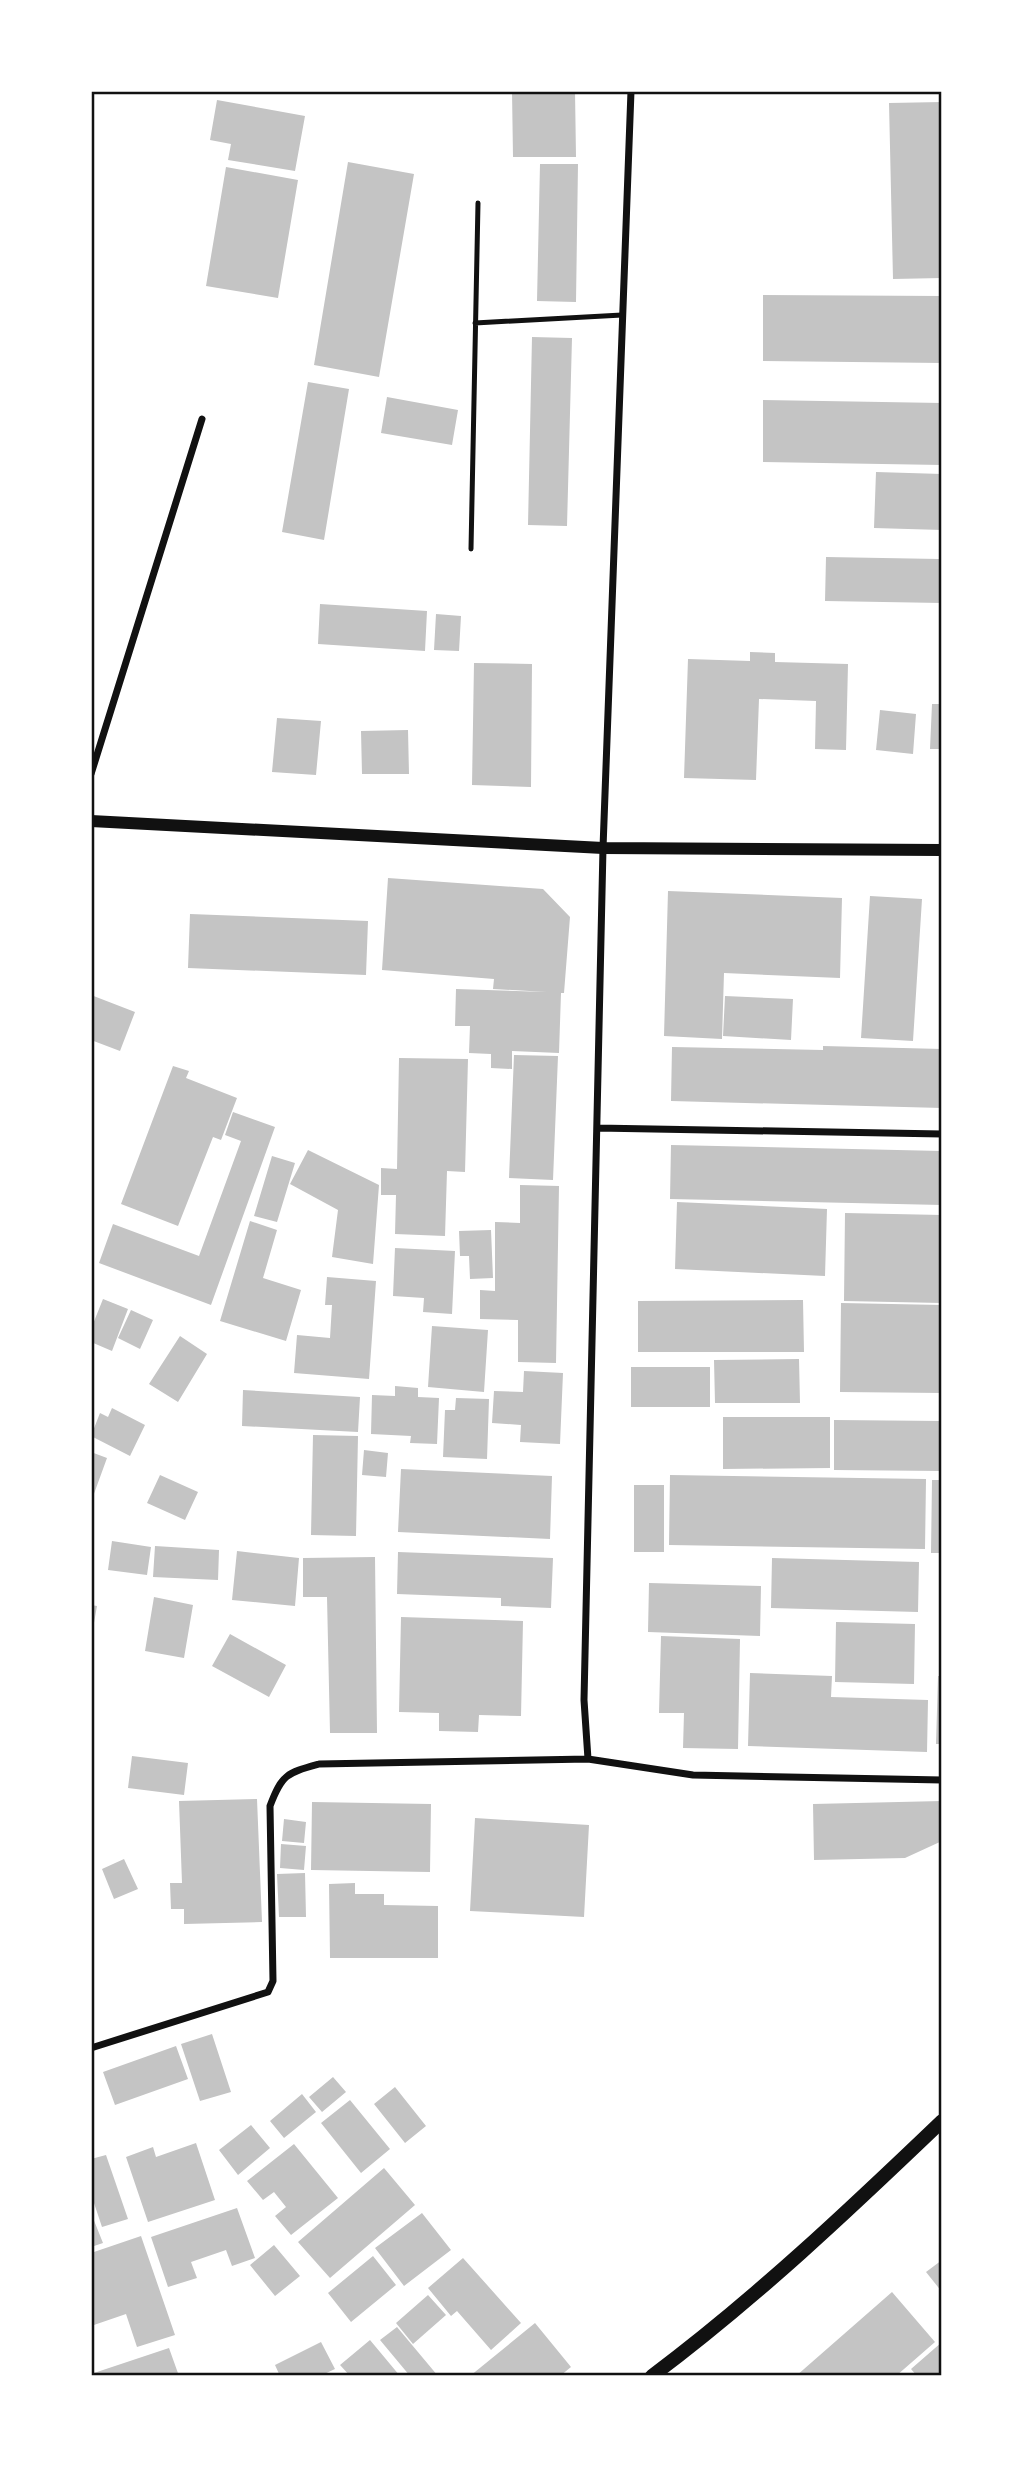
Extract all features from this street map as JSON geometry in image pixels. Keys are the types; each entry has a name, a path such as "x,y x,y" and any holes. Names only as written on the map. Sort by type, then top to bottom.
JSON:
{"main road":[{"path":"652,2376 712,2330 856,2205 942,2121"},
{"path":"903,2158 942,2136"}],"street":[{"path":"588,1759 584,1700 603,848 631,91"},
{"path":"91,774 202,419"},
{"path":"91,821 603,848 942,850"},
{"path":"597,1128 942,1133"},
{"path":"91,2048 268,1992 273,1981 270,1806 279,1783 290,1772 319,1764 588,1759 693,1775 942,1780"}],"lane":[{"path":"471,549 478,203"},
{"path":"475,323 622,315"}],"building":[{"path":"512,91 575,91 576,157 513,157"},
{"path":"217,100 305,116 295,171 228,160 231,144 210,140"},
{"path":"942,102 942,278 893,279 889,103"},
{"path":"348,162 414,174 379,377 314,365"},
{"path":"540,164 578,164 576,302 537,301"},
{"path":"226,167 298,180 278,298 206,286"},
{"path":"763,295 942,296 942,363 763,361"},
{"path":"532,337 572,338 567,526 528,525"},
{"path":"308,382 349,389 324,540 282,532"},
{"path":"387,397 458,410 452,445 381,433"},
{"path":"763,400 942,403 942,465 763,462"},
{"path":"876,472 942,474 942,530 874,528"},
{"path":"940,541 942,603 825,601 826,557 939,559"},
{"path":"320,604 427,611 425,651 318,644"},
{"path":"436,614 461,616 459,651 434,650"},
{"path":"750,652 775,653 775,662 848,664 846,750 815,749 816,701 759,699 756,780 684,778 688,659 750,661"},
{"path":"474,663 532,664 531,787 472,785"},
{"path":"932,704 942,704 942,749 930,749"},
{"path":"880,710 916,714 913,754 876,750"},
{"path":"277,718 321,721 316,775 272,772"},
{"path":"408,730 409,774 362,774 361,731"},
{"path":"388,878 543,889 570,917 564,993 561,993 559,1053 512,1051 512,1069 491,1068 491,1054 469,1053 470,1026 455,1026 456,989 547,992 493,989 494,979 382,970"},
{"path":"668,891 842,898 840,978 724,973 722,1039 664,1036"},
{"path":"870,896 922,899 913,1041 861,1038"},
{"path":"190,914 368,921 366,975 188,968"},
{"path":"91,995 135,1012 120,1051 91,1040"},
{"path":"725,996 793,999 791,1040 723,1036"},
{"path":"823,1046 942,1049 942,1108 671,1101 672,1047 823,1050"},
{"path":"514,1055 558,1056 553,1180 509,1178"},
{"path":"399,1058 468,1059 465,1172 447,1171 445,1236 395,1234 396,1195 381,1195 381,1168 397,1169"},
{"path":"173,1066 189,1071 186,1078 237,1098 221,1140 213,1137 178,1226 121,1204"},
{"path":"233,1112 275,1127 211,1305 99,1263 113,1224 199,1256 241,1141 225,1135"},
{"path":"671,1145 942,1151 942,1205 670,1199"},
{"path":"308,1150 379,1185 373,1264 332,1257 338,1210 290,1184"},
{"path":"272,1156 295,1163 277,1222 254,1216"},
{"path":"520,1185 559,1186 556,1363 518,1362 518,1320 480,1319 480,1290 495,1291 495,1222 520,1223"},
{"path":"677,1202 827,1209 825,1276 675,1269"},
{"path":"845,1213 942,1215 942,1303 844,1301"},
{"path":"250,1221 277,1230 263,1278 301,1290 286,1341 220,1321"},
{"path":"491,1230 493,1278 470,1279 469,1256 460,1256 459,1231"},
{"path":"395,1248 455,1251 452,1314 423,1312 424,1298 393,1296"},
{"path":"327,1277 376,1281 369,1379 294,1373 297,1335 330,1338 332,1305 325,1305"},
{"path":"103,1299 128,1309 112,1351 91,1342 91,1329"},
{"path":"803,1300 804,1352 638,1352 638,1301"},
{"path":"841,1303 942,1305 942,1393 840,1392"},
{"path":"131,1310 153,1320 140,1349 118,1338"},
{"path":"432,1326 488,1330 484,1392 428,1387"},
{"path":"180,1336 207,1354 178,1402 149,1384"},
{"path":"799,1359 800,1403 715,1403 714,1360"},
{"path":"631,1367 710,1367 710,1407 631,1407"},
{"path":"524,1371 563,1373 560,1444 520,1442 521,1425 492,1423 494,1391 523,1392"},
{"path":"395,1386 418,1388 418,1397 439,1398 437,1444 410,1443 411,1436 371,1434 372,1395 395,1396"},
{"path":"243,1390 360,1397 358,1432 242,1426"},
{"path":"456,1398 489,1399 487,1459 443,1457 445,1410 455,1410"},
{"path":"112,1408 145,1425 130,1456 91,1436 100,1413 108,1417"},
{"path":"723,1417 830,1417 830,1468 723,1469"},
{"path":"834,1420 942,1421 942,1471 834,1470"},
{"path":"313,1435 358,1436 356,1536 311,1535"},
{"path":"364,1450 388,1453 386,1477 362,1475"},
{"path":"91,1452 107,1458 91,1502"},
{"path":"401,1469 552,1476 550,1539 398,1532"},
{"path":"160,1475 198,1492 185,1520 147,1503"},
{"path":"670,1475 926,1479 925,1549 669,1545"},
{"path":"932,1480 942,1480 942,1553 931,1553"},
{"path":"634,1485 664,1485 664,1552 634,1552"},
{"path":"112,1541 151,1547 147,1575 108,1570"},
{"path":"155,1546 219,1550 218,1580 153,1577"},
{"path":"237,1551 299,1558 295,1606 232,1600"},
{"path":"398,1552 553,1558 551,1608 501,1606 501,1598 397,1594"},
{"path":"375,1557 377,1733 330,1733 327,1597 303,1597 303,1558"},
{"path":"772,1558 919,1562 918,1612 771,1608"},
{"path":"649,1583 761,1586 760,1636 648,1632"},
{"path":"154,1597 193,1605 184,1658 145,1651"},
{"path":"91,1605 97,1606 92,1634 91,1634"},
{"path":"401,1617 523,1621 521,1716 479,1715 478,1732 439,1731 439,1713 399,1712"},
{"path":"836,1622 915,1624 914,1684 835,1682"},
{"path":"230,1634 286,1665 269,1697 212,1666"},
{"path":"661,1636 740,1639 738,1749 683,1748 684,1713 659,1713"},
{"path":"750,1673 832,1676 831,1697 928,1700 927,1752 748,1746"},
{"path":"938,1676 942,1676 942,1744 936,1744"},
{"path":"132,1756 188,1763 184,1795 128,1788"},
{"path":"257,1799 262,1922 184,1924 184,1909 171,1909 170,1883 182,1883 179,1801"},
{"path":"942,1801 942,1841 905,1858 814,1860 813,1804"},
{"path":"312,1802 431,1804 430,1872 311,1870"},
{"path":"475,1818 589,1825 584,1917 470,1911"},
{"path":"284,1819 306,1822 304,1843 282,1841"},
{"path":"281,1844 306,1846 304,1870 280,1868"},
{"path":"124,1859 138,1889 114,1899 102,1869"},
{"path":"305,1873 306,1917 279,1917 277,1874"},
{"path":"355,1883 355,1894 384,1894 384,1905 438,1906 438,1958 330,1958 329,1884"},
{"path":"212,2034 231,2092 200,2101 181,2044"},
{"path":"176,2046 188,2079 115,2105 103,2072"},
{"path":"333,2077 346,2092 322,2112 309,2097"},
{"path":"395,2087 426,2126 405,2143 374,2104"},
{"path":"302,2094 316,2112 284,2138 270,2121"},
{"path":"350,2100 390,2149 361,2173 321,2123"},
{"path":"251,2125 270,2148 238,2175 219,2150"},
{"path":"196,2143 215,2200 148,2222 126,2157 153,2147 156,2157"},
{"path":"294,2144 338,2198 291,2235 275,2216 286,2207 274,2192 263,2200 247,2181"},
{"path":"106,2155 128,2219 102,2227 91,2194 91,2159"},
{"path":"384,2168 415,2205 330,2278 298,2242"},
{"path":"237,2208 255,2258 232,2266 226,2250 191,2262 197,2278 168,2287 151,2237"},
{"path":"91,2213 103,2243 91,2247"},
{"path":"422,2213 451,2250 404,2286 375,2248"},
{"path":"141,2236 175,2335 137,2347 126,2314 91,2326 91,2253"},
{"path":"274,2245 300,2276 275,2296 250,2265"},
{"path":"373,2256 396,2285 351,2322 328,2293"},
{"path":"463,2258 521,2323 491,2350 457,2311 451,2316 428,2288"},
{"path":"942,2260 942,2292 926,2272"},
{"path":"892,2292 935,2342 896,2376 796,2376"},
{"path":"428,2295 446,2315 413,2344 396,2323"},
{"path":"535,2323 571,2367 560,2376 470,2376"},
{"path":"397,2327 438,2376 410,2376 380,2340"},
{"path":"370,2340 400,2376 350,2376 340,2365"},
{"path":"321,2342 335,2369 320,2376 280,2376 275,2365"},
{"path":"942,2342 942,2376 917,2376 911,2369"},
{"path":"169,2348 179,2376 91,2376 91,2374"}]}
